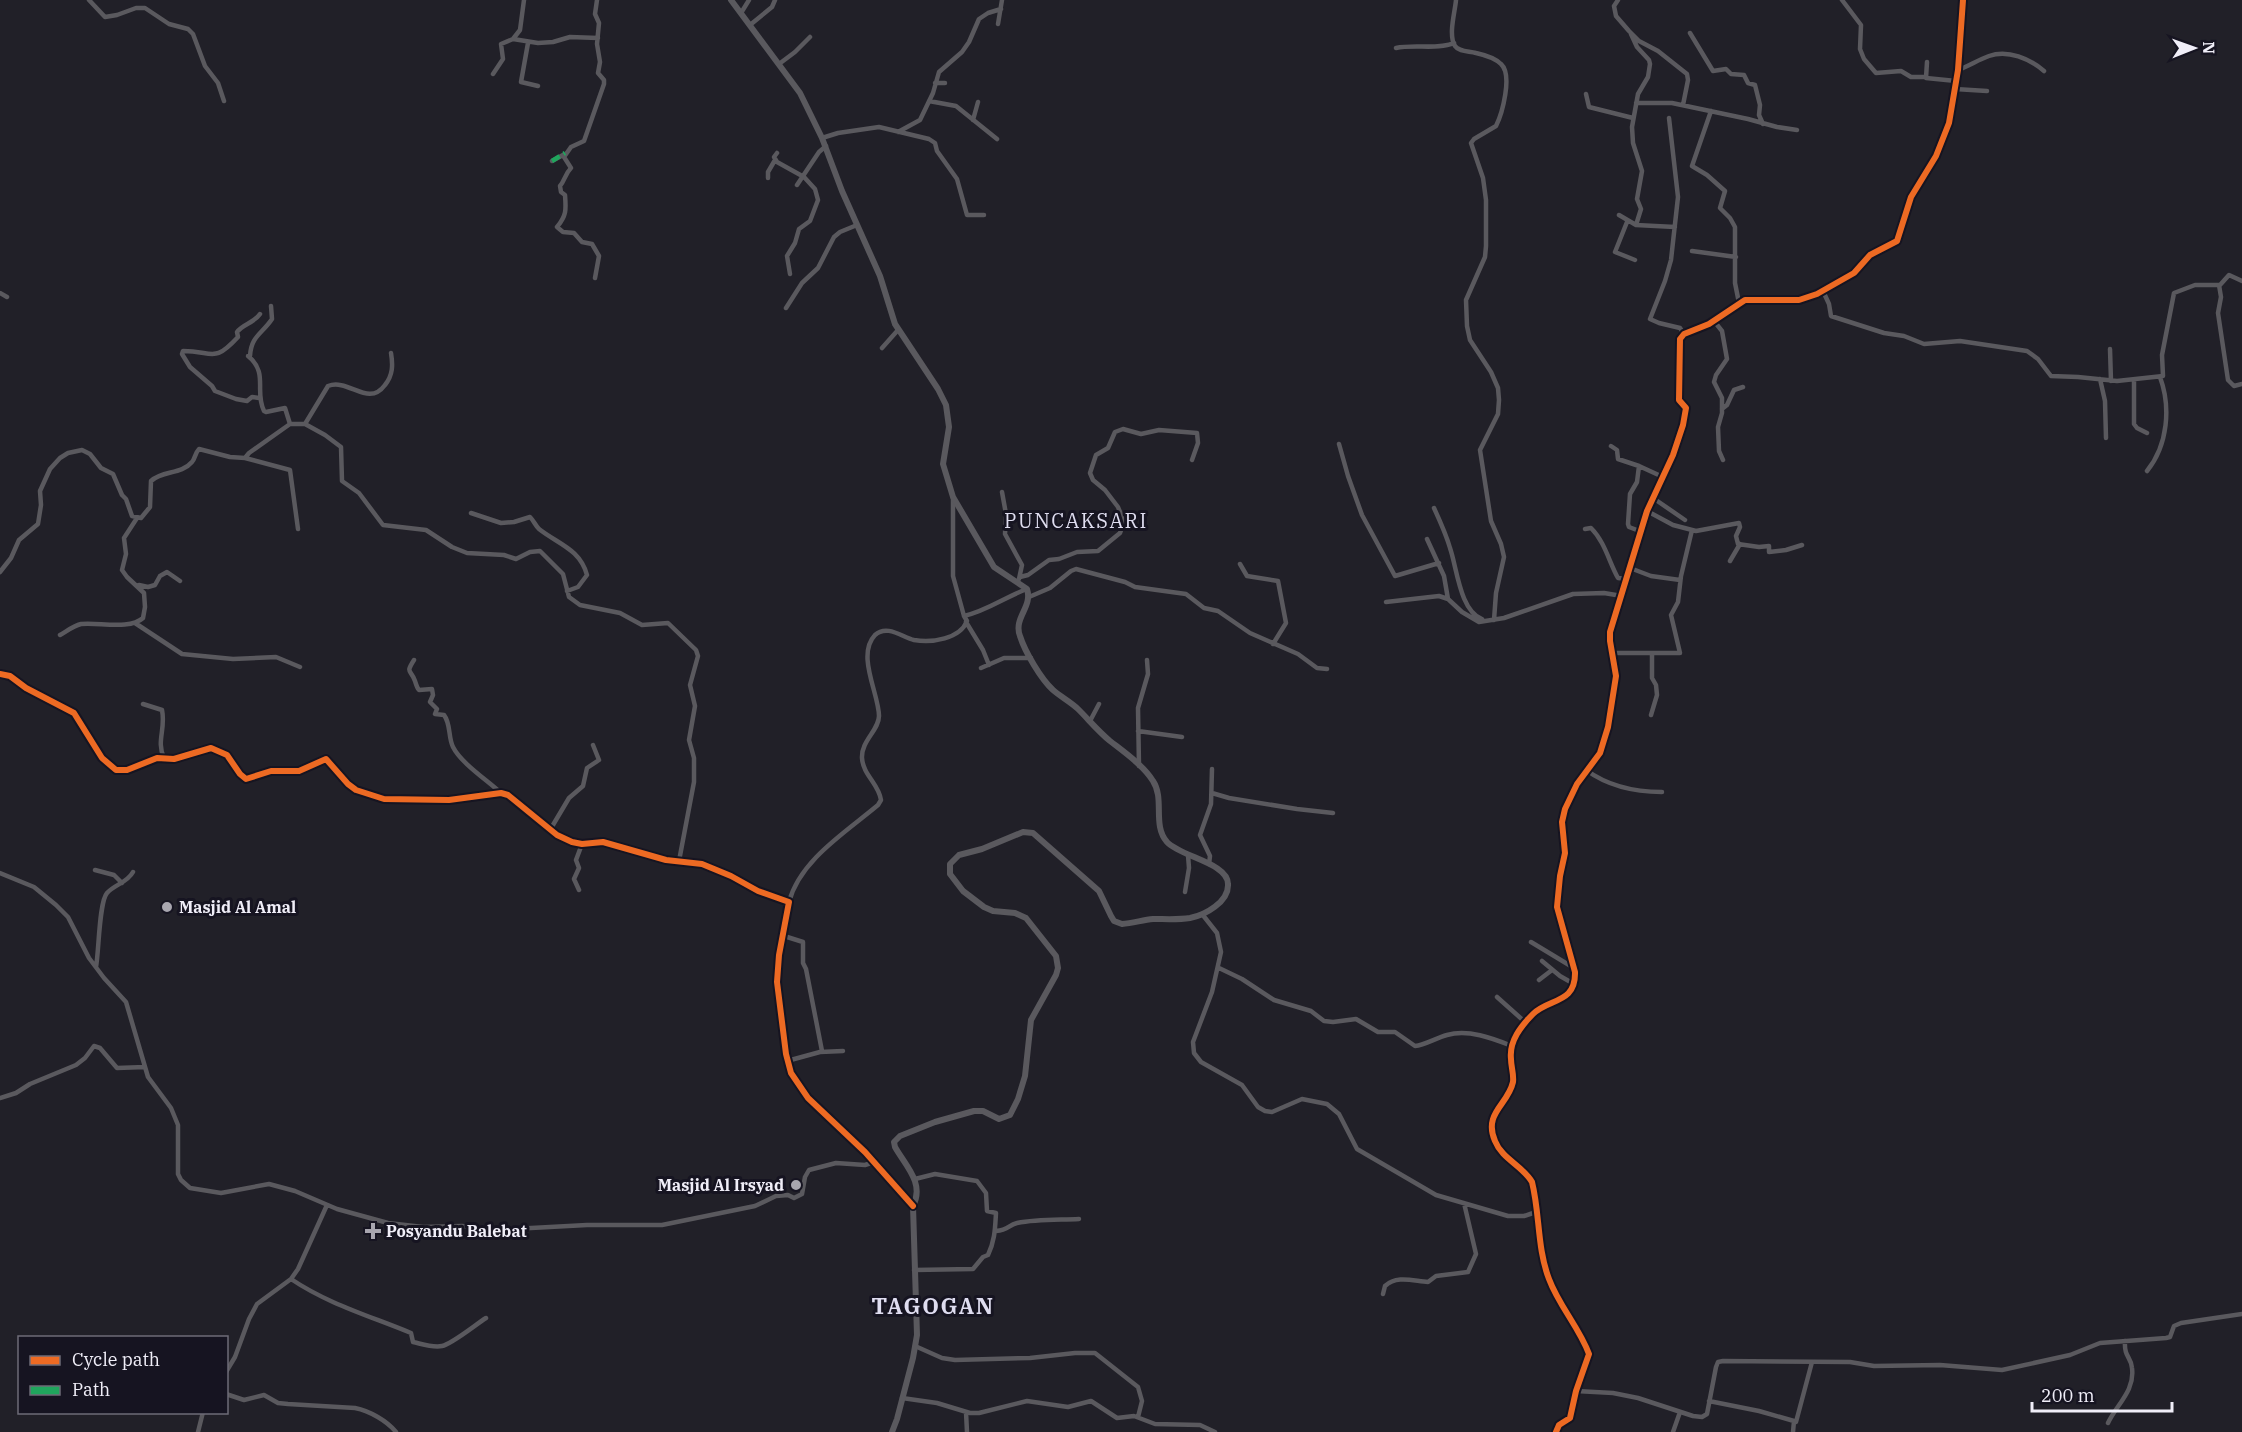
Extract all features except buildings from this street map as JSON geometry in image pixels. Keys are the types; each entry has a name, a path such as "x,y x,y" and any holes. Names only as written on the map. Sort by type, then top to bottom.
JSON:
{"main road":[{"path":"731,0 800,93 826,146 880,276 891,317 946,405 949,427 943,464 946,481 994,567 1003,574 1019,579 1027,589 1029,597 1017,627 1031,658 1046,683 1139,766 1155,785 1160,825 1166,841 1224,873 1228,887 1220,902 1187,918 1118,923 1111,916 1099,891 1033,833 1028,832 955,857 949,870 959,886 984,907 993,911 1015,913 1026,918 1054,951 1058,968 1031,1020 1025,1076 1010,1115 1002,1119 983,1111 974,1111 935,1122 896,1138 895,1147 915,1179 918,1192 913,1206 914,1270 918,1314 915,1346 892,1432"}],"street":[{"path":"89,0 105,17 136,8 145,8 169,24 188,29 193,34 205,66 218,82 224,101"},
{"path":"493,74 502,59 501,44 513,39 520,30 524,0"},
{"path":"552,161 571,147 584,141 603,90 604,80 598,73 599,23 595,14 597,0"},
{"path":"741,13 749,0"},
{"path":"750,25 772,7 775,0"},
{"path":"998,24 1002,0"},
{"path":"1456,0 1452,33 1454,44 1459,49 1496,60 1504,67 1506,81 1497,124 1471,143 1483,178 1486,200 1486,246 1485,257 1466,300 1467,334 1491,372 1498,388 1499,400 1498,414 1480,450 1491,521 1504,557 1491,621"},
{"path":"1618,0 1614,6 1616,16 1632,34 1687,74 1683,105"},
{"path":"1842,0 1861,25 1860,49 1864,59 1876,73 1901,71 1904,75 1911,77 1956,81"},
{"path":"1556,1432 1557,1427 1570,1418 1576,1391 1589,1354 1561,1307 1549,1280 1542,1258 1533,1186 1529,1178 1498,1147 1492,1131 1494,1113 1512,1085 1512,1046 1526,1022 1538,1010 1565,997 1574,984 1574,968 1556,903 1565,853 1562,819 1586,770 1600,753 1608,727 1616,676 1610,632 1647,511 1673,455 1685,416 1686,408 1679,400 1680,339 1684,334 1691,333 1714,321 1739,303 1750,300 1799,300 1823,291 1854,273 1870,255 1897,241 1911,197 1936,156 1946,133 1958,70 1963,0"},
{"path":"898,132 920,120 941,69 953,61 969,42 979,19 987,13 1001,9"},
{"path":"1690,33 1713,71 1726,69 1731,74 1744,75 1748,83 1754,84 1760,105 1759,115 1763,124"},
{"path":"1632,34 1637,47 1650,64 1648,77 1638,94 1633,118 1633,143 1642,171 1637,199 1641,209 1636,225"},
{"path":"779,64 795,52 810,36"},
{"path":"513,39 528,43 553,42 570,37 598,38"},
{"path":"528,43 521,82 538,86"},
{"path":"1396,48 1454,44"},
{"path":"1958,70 2001,54 2021,57 2044,70"},
{"path":"1925,78 1927,62"},
{"path":"935,83 945,83"},
{"path":"1954,89 1986,91"},
{"path":"1586,94 1589,107 1633,118"},
{"path":"929,100 956,106 997,139"},
{"path":"974,120 978,102"},
{"path":"1636,103 1672,103 1797,130"},
{"path":"1711,111 1692,166 1707,175 1725,191 1720,208 1734,225 1739,303"},
{"path":"1668,118 1678,186 1674,244 1665,281 1650,317 1652,321 1680,328 1684,334"},
{"path":"822,138 882,127 935,143 936,151 957,179 967,215 984,215"},
{"path":"797,185 819,152 826,146"},
{"path":"565,153 564,159 571,168 566,173 560,189 565,195 568,208 565,218 557,227 563,232 574,233 582,242 592,244 599,256 596,278"},
{"path":"768,178 768,172 776,160 777,153"},
{"path":"776,160 788,170 804,177 815,189 818,200 810,220 799,229 795,243 787,256 789,274"},
{"path":"1619,215 1627,222 1636,225 1675,227"},
{"path":"1627,222 1615,252 1635,260"},
{"path":"786,308 802,283 818,268 834,237 857,225"},
{"path":"1692,251 1736,257"},
{"path":"2242,281 2229,275 2220,285 2221,297 2218,313 2228,380 2234,386 2242,384"},
{"path":"1823,291 1829,304 1830,315 1838,319 1884,333 1904,336 1924,344 1960,341 2027,351 2038,359 2051,376 2111,381 2163,376 2163,350 2174,293 2195,285 2220,285"},
{"path":"0,293 7,297"},
{"path":"271,306 272,319 250,345 250,356 248,356 257,365 262,388 259,398 264,412 286,409 290,424"},
{"path":"259,398 236,399 216,391 190,367 182,354 183,351 196,351 213,356 222,353 238,337 237,332 257,319 260,314"},
{"path":"1714,321 1722,332 1727,359 1714,378 1722,398 1718,427 1719,451 1723,460"},
{"path":"882,348 898,330"},
{"path":"2110,349 2111,381"},
{"path":"305,424 328,387 342,384 366,395 375,394 383,388 392,373 391,353"},
{"path":"2147,471 2159,451 2164,432 2164,398 2160,377"},
{"path":"2100,379 2105,401 2106,438"},
{"path":"2134,380 2134,424 2147,433"},
{"path":"1722,409 1727,405 1734,390 1743,387"},
{"path":"245,458 290,424 305,424 339,445 342,452 342,481 359,493 383,525 426,530 452,548 467,554 504,555 516,559 530,552 540,551 563,574 571,599 585,607 620,613 642,625 668,623 698,652 690,685 695,702 689,740 694,758 694,782 679,861"},
{"path":"1019,579 1049,560 1077,552 1098,551 1120,533 1124,522 1118,507 1106,490 1093,480 1090,473 1096,455 1108,448 1115,432 1123,429 1141,434 1159,430 1197,434 1198,443 1192,460"},
{"path":"1339,444 1362,515 1395,576 1439,563"},
{"path":"1611,446 1617,450 1618,459 1664,477"},
{"path":"60,635 82,624 135,623 143,618 146,607 144,593 127,577 122,568 126,554 124,538 137,518 145,515 150,507 151,481 159,475 180,471 191,463 199,449 290,470 298,529"},
{"path":"0,572 19,540 38,524 41,505 40,491 44,480 53,465 68,453 82,450 93,457 101,468 113,474 132,516 137,518"},
{"path":"1639,466 1637,482 1630,494 1628,524 1629,527 1642,532"},
{"path":"1002,492 1006,514 1005,534 1022,565 1019,579"},
{"path":"953,497 953,576 966,622 989,665"},
{"path":"1653,498 1685,520"},
{"path":"1434,508 1450,548 1466,602 1475,616 1491,621"},
{"path":"1647,511 1673,525 1692,530 1703,531 1738,523 1740,527 1736,538 1740,544 1759,548 1769,546 1769,552 1802,545"},
{"path":"471,513 500,523 530,517 539,529 565,544 580,559 587,575 579,587 567,591"},
{"path":"1585,529 1590,528 1594,531 1612,562 1618,578 1627,579"},
{"path":"1612,653 1680,653 1671,615 1678,602 1680,580 1692,530"},
{"path":"1427,539 1439,563 1447,586 1448,599"},
{"path":"1730,561 1740,544"},
{"path":"1240,564 1247,576 1278,581 1286,623 1274,644"},
{"path":"1630,568 1651,576 1680,580"},
{"path":"1029,597 1050,588 1071,571 1079,570 1125,582 1135,587 1186,594 1204,608 1218,611 1250,633 1298,654 1317,668 1327,669"},
{"path":"137,585 153,586 160,576 167,572 180,581"},
{"path":"964,616 983,611 1001,599 1027,589"},
{"path":"1386,602 1439,596 1448,599 1479,622 1532,610 1573,594 1604,593 1622,596"},
{"path":"913,1206 874,1162 808,1098 795,1079 787,1061 777,982 783,936 793,888 810,864 881,800 879,791 864,767 862,758 869,735 879,718 868,658 869,646 874,636 892,631 914,640 939,639 960,631 966,622"},
{"path":"135,623 182,654 233,658 276,657 300,667"},
{"path":"1651,715 1657,695 1656,685 1652,678 1652,653"},
{"path":"981,668 1004,658 1031,658"},
{"path":"414,660 408,669 409,673 415,679 420,691 432,689 433,695 430,702 436,710 435,714 444,716 447,720 454,749 462,759 501,793"},
{"path":"1139,766 1138,708 1148,674 1147,660"},
{"path":"0,674 10,676 26,688 74,712 102,758 113,769 122,771 150,760 174,759 215,749 227,755 246,779 271,771 300,771 326,759 356,790 384,799 449,800 501,793 508,795 550,830 572,842 582,844 603,842 709,867 758,891 789,902"},
{"path":"143,704 162,710 164,729 159,744 165,758"},
{"path":"1090,721 1099,704"},
{"path":"1138,731 1182,737"},
{"path":"550,830 569,798 583,786 587,768 599,760 593,745"},
{"path":"1209,864 1210,856 1200,835 1211,804 1212,769"},
{"path":"1586,770 1622,787 1662,792"},
{"path":"1212,793 1229,798 1333,813"},
{"path":"579,890 573,880 579,868 576,860 582,844"},
{"path":"1185,892 1190,868 1188,855"},
{"path":"95,870 114,875 122,883"},
{"path":"0,873 34,887 68,917 89,958 126,1002 148,1077 171,1108 178,1125 178,1174 190,1188 221,1192 269,1184 295,1191 327,1205 388,1223 423,1227 462,1226 475,1229 506,1230 560,1226 662,1225 755,1206 776,1196 798,1197 802,1194 808,1170 836,1163 865,1165 874,1162"},
{"path":"96,967 100,944 101,903 108,892 129,879 133,873"},
{"path":"1201,913 1217,933 1221,952 1219,968 1193,1042 1194,1053 1201,1062 1242,1085 1258,1107 1265,1111 1272,1112 1302,1099 1327,1104 1339,1114 1360,1152 1436,1195 1498,1214 1524,1216 1536,1212"},
{"path":"783,936 803,942 803,963 822,1052"},
{"path":"1531,942 1574,968"},
{"path":"1542,961 1566,981 1574,984"},
{"path":"1219,968 1242,979 1274,1000 1311,1011 1324,1021 1356,1019 1378,1032 1395,1032 1415,1046 1449,1034 1462,1033 1512,1046"},
{"path":"1539,980 1552,970"},
{"path":"1497,997 1526,1022"},
{"path":"0,1098 76,1065 94,1046 100,1048 117,1068 145,1067"},
{"path":"787,1061 822,1052 843,1051"},
{"path":"914,1270 973,1269 983,1257 988,1255 996,1238 996,1213 987,1211 986,1194 977,1180 935,1174 915,1179"},
{"path":"1383,1294 1385,1286 1392,1281 1428,1282 1436,1276 1468,1272 1476,1254 1464,1203"},
{"path":"228,1369 257,1304 291,1279 303,1260 327,1205"},
{"path":"996,1232 1007,1230 1013,1224 1024,1222 1079,1219"},
{"path":"291,1279 339,1305 411,1333 414,1342 434,1346 444,1345 486,1318"},
{"path":"1576,1391 1606,1392 1638,1398 1693,1416 1705,1416 1718,1362 1850,1362 1874,1366 1941,1365 2002,1370 2070,1355 2100,1343 2166,1338 2170,1337 2174,1326 2181,1323 2242,1314"},
{"path":"2108,1423 2129,1391 2132,1368 2125,1354 2125,1341"},
{"path":"915,1346 942,1358 956,1360 1095,1353 1138,1387 1142,1401 1138,1417"},
{"path":"1793,1432 1812,1362"},
{"path":"228,1395 244,1400 264,1395 278,1403 355,1408 364,1410 390,1425 396,1432"},
{"path":"902,1398 966,1412 993,1411 1027,1401 1068,1407 1091,1401 1117,1418 1138,1417 1155,1424 1200,1425 1215,1432"},
{"path":"1709,1401 1759,1411 1796,1422"},
{"path":"966,1412 967,1432"},
{"path":"1673,1432 1680,1412"},
{"path":"198,1432 203,1414"},
{"path":"1176,1425 1176,1432"}],"marked path":[{"path":"552,161 565,153"}],"cycle path":[{"path":"1556,1432 1559,1425 1570,1418 1576,1391 1589,1354 1558,1298 1545,1267 1532,1182 1498,1147 1492,1131 1492,1123 1513,1082 1511,1052 1517,1034 1539,1009 1566,995 1574,982 1575,972 1557,907 1565,853 1562,822 1565,809 1577,784 1600,753 1608,727 1616,676 1610,632 1647,511 1673,455 1683,425 1686,408 1679,400 1680,339 1684,334 1709,324 1745,300 1799,300 1817,294 1854,273 1870,255 1897,241 1911,197 1936,156 1949,123 1958,70 1963,0"},
{"path":"0,674 10,676 26,688 74,713 102,758 116,770 127,770 157,758 174,759 211,748 227,755 246,779 271,771 299,771 326,759 356,790 384,799 449,800 501,793 508,795 557,835 572,842 582,844 603,842 666,860 702,864 758,891 789,902 779,955 777,982 786,1054 791,1073 808,1098 865,1152 913,1206"}],"place":[{"name":"Masjid Al Amal","path":"167,907"},
{"name":"Masjid Al Irsyad","path":"796,1185"},
{"name":"Posyandu Balebat","path":"373,1231"}],"district":[{"name":"PUNCAKSARI","path":"1076,521"},
{"name":"TAGOGAN","path":"933,1306"}]}
